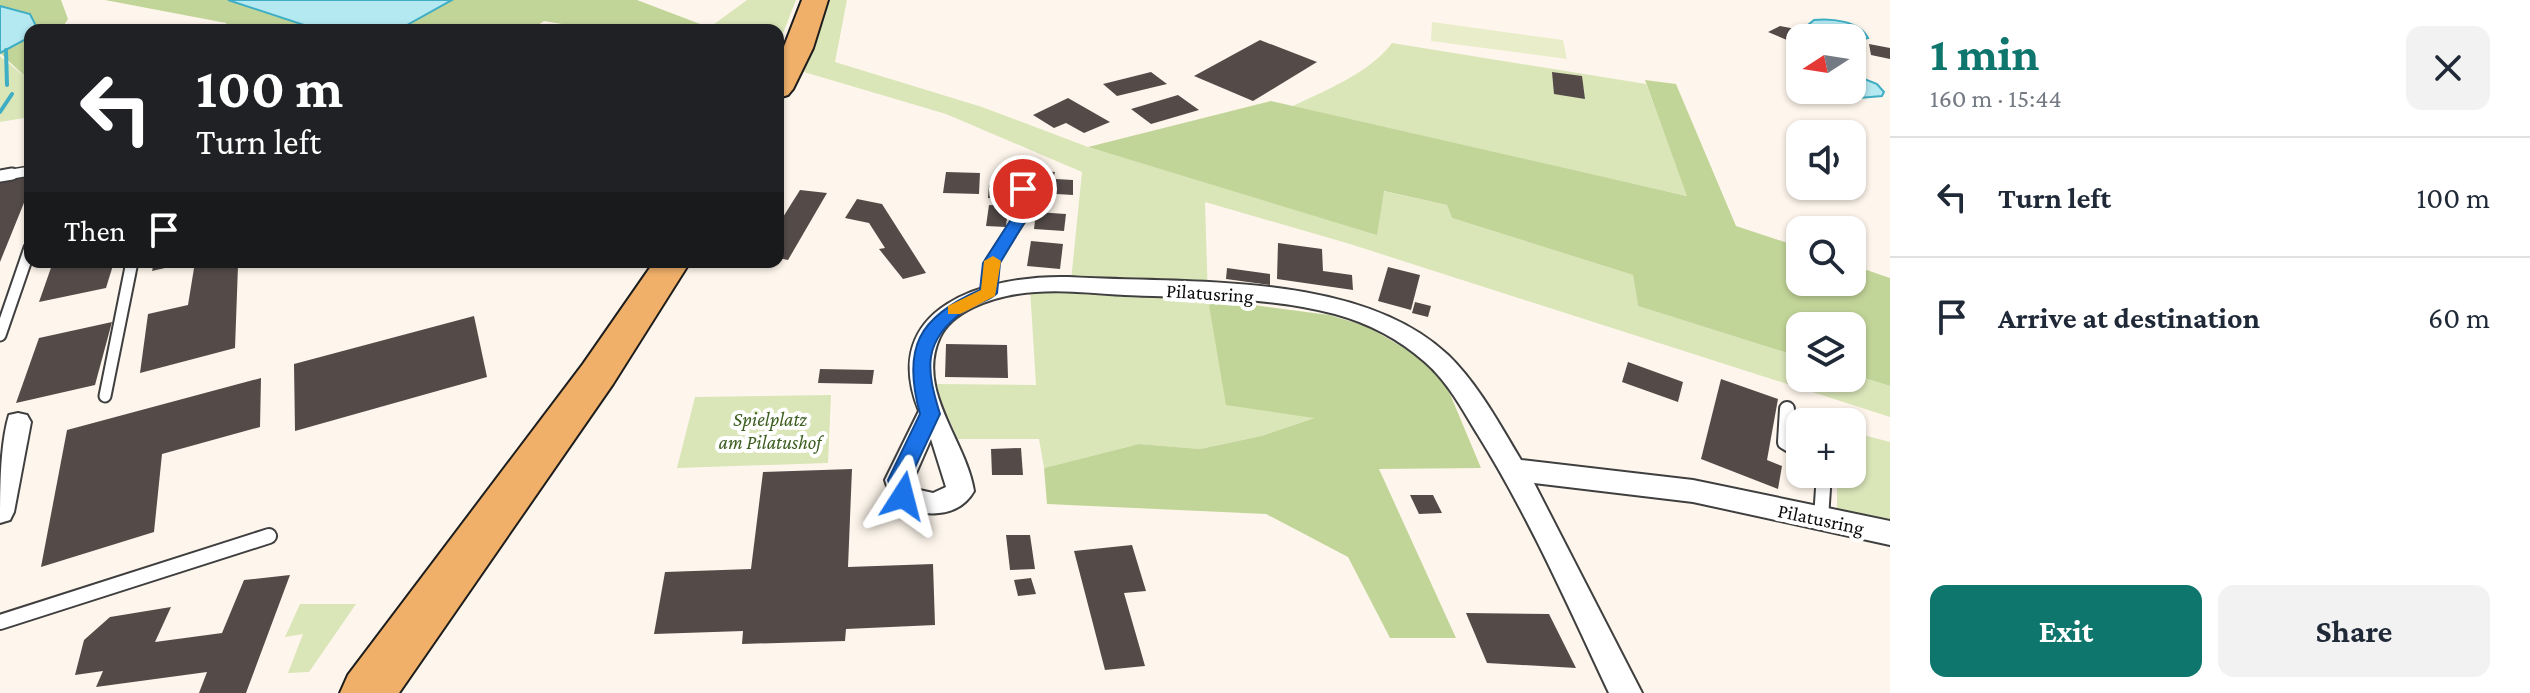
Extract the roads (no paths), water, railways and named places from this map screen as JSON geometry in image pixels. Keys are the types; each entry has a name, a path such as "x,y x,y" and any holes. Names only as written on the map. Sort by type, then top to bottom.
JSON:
{"main road":[{"path":"784,77 799,48 815,0"},
{"path":"367,693 598,374 668,268"}],"street":[{"name":"Pilatusring","path":"930,414 921,382 920,360 926,340 934,327 960,305 989,293 1046,284 1207,292 1325,304 1362,314 1413,339 1438,359 1515,470 1626,693"},
{"path":"0,512 9,426"},
{"name":"Pilatusring","path":"1515,470 1693,491 1890,533"}],"lane":[{"path":"0,176 24,172"},
{"path":"989,293 991,263 1020,218 1023,189"},
{"path":"0,335 24,265"},
{"path":"105,396 131,268"},
{"path":"1821,518 1823,488"},
{"path":"0,622 269,536"}],"water":[{"path":"228,0 452,0 409,24 301,24"},
{"path":"0,6 30,14 35,24 24,24 24,40 0,53"},
{"path":"1814,20 1836,20 1852,24 1809,24"},
{"path":"1866,80 1877,84 1884,92 1882,96 1866,97"}],"waterway":[{"path":"6,50 7,85"},
{"path":"0,112 12,94"}],"park label":[{"name":"Spielplatz am Pilatushof","path":"770,430"}]}
